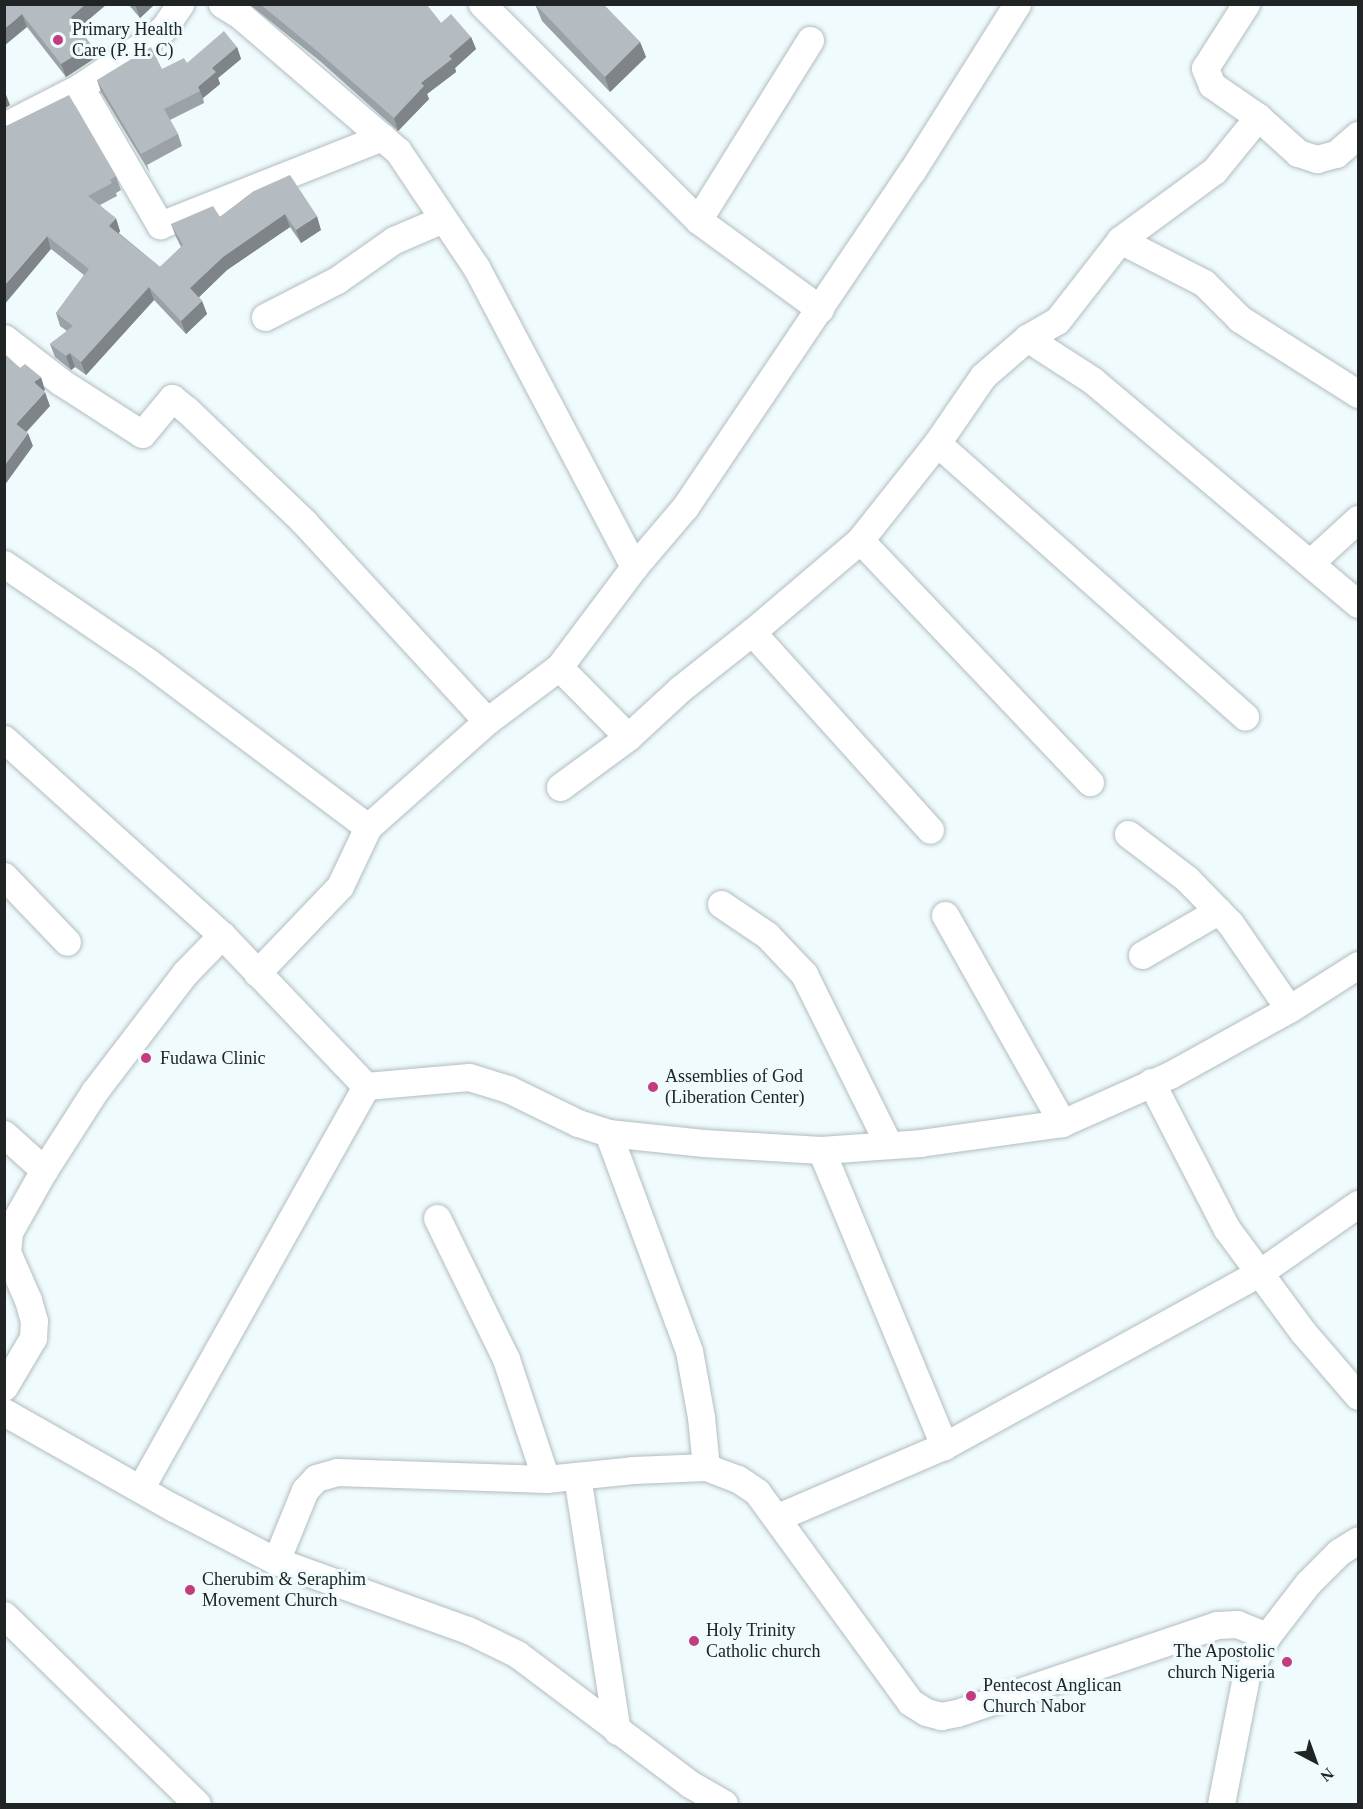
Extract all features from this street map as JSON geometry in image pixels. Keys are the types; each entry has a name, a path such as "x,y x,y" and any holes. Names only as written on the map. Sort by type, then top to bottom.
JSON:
{"street":[{"path":"4,126 81,87 164,28 180,4"},
{"path":"222,4 241,16 398,151 476,267 634,567"},
{"path":"482,4 698,220 820,309"},
{"path":"257,973 340,886 368,827 487,721 559,667 634,567 685,507 820,309 1017,4"},
{"path":"1246,4 1205,68 1212,85 1258,117 1298,153 1317,159 1336,154 1359,135"},
{"path":"698,220 810,40"},
{"path":"81,87 160,225 382,137"},
{"path":"560,787 628,737 680,689 752,632 860,540 937,443 983,376 1027,338 1057,321 1120,240 1214,171 1258,117"},
{"path":"265,317 337,280 394,240 442,219"},
{"path":"1120,240 1204,283 1240,319 1359,394"},
{"path":"4,338 61,382 142,434 172,398 188,410 304,522 487,721"},
{"path":"1027,338 1092,380 1359,604"},
{"path":"937,443 1245,716"},
{"path":"1311,562 1359,519"},
{"path":"860,540 1090,782"},
{"path":"4,564 148,662 368,827"},
{"path":"752,632 930,830"},
{"path":"559,667 628,737"},
{"path":"4,739 222,935 366,1086"},
{"path":"1128,834 1186,879 1230,923 1289,1009"},
{"path":"4,876 67,942"},
{"path":"721,904 767,935 804,974 890,1145"},
{"path":"1143,955 1218,911"},
{"path":"945,915 1062,1123"},
{"path":"4,1387 33,1338 34,1321 28,1300 7,1252 9,1232 44,1170 94,1092 184,973 222,935"},
{"path":"366,1086 469,1077 508,1089 578,1123 608,1133 703,1143 821,1149 890,1145 1062,1123 1170,1075 1289,1009 1359,965"},
{"path":"1151,1082 1227,1229 1303,1332 1359,1396"},
{"path":"140,1489 366,1086"},
{"path":"608,1133 690,1351 701,1417 706,1467"},
{"path":"4,1134 44,1170"},
{"path":"821,1149 944,1446"},
{"path":"778,1517 944,1446 1259,1272 1359,1204"},
{"path":"437,1218 506,1359 546,1479"},
{"path":"4,1412 140,1489 276,1561 468,1630 517,1654 690,1784 724,1804"},
{"path":"276,1561 305,1490 316,1478 337,1473 546,1479 706,1467 738,1479 757,1492 778,1517 910,1702 926,1712 941,1716 957,1713 1217,1625 1237,1624 1267,1636"},
{"path":"577,1476 617,1731"},
{"path":"1221,1804 1246,1676 1267,1636 1308,1583 1339,1552 1359,1540"},
{"path":"4,1615 197,1804"}],"building":[{"path":"4,4 86,4 71,17 91,45 61,64 22,14 4,29"},
{"path":"260,4 426,4 441,23 451,14 471,37 449,56 452,59 421,83 424,86 394,118"},
{"path":"538,4 603,4 640,42 605,77 537,6"},
{"path":"224,31 237,47 212,68 216,72 198,87 200,91 164,109 178,134 141,154 145,161 97,80 151,47 162,69 184,58 187,63"},
{"path":"69,95 116,176 110,180 112,183 88,196 116,218 109,226 160,267 183,245 171,224 213,206 220,217 254,191 290,175 317,216 296,230 285,214 223,257 190,288 202,301 181,321 149,287 81,362 70,353 66,356 50,344 73,326 56,313 89,269 47,236 4,286 4,127"},
{"path":"6,355 20,368 25,364 41,377 34,382 45,392 16,424 28,433 4,466 4,357"}],"place":[{"name":"Primary Health Care (P. H. C)","path":"58,40"},
{"name":"Fudawa Clinic","path":"146,1058"},
{"name":"Assemblies of God (Liberation Center)","path":"653,1087"},
{"name":"Cherubim & Seraphim Movement Church","path":"190,1590"},
{"name":"Holy Trinity Catholic church","path":"694,1641"},
{"name":"The Apostolic church Nigeria","path":"1287,1662"},
{"name":"Pentecost Anglican Church Nabor","path":"971,1696"}]}
